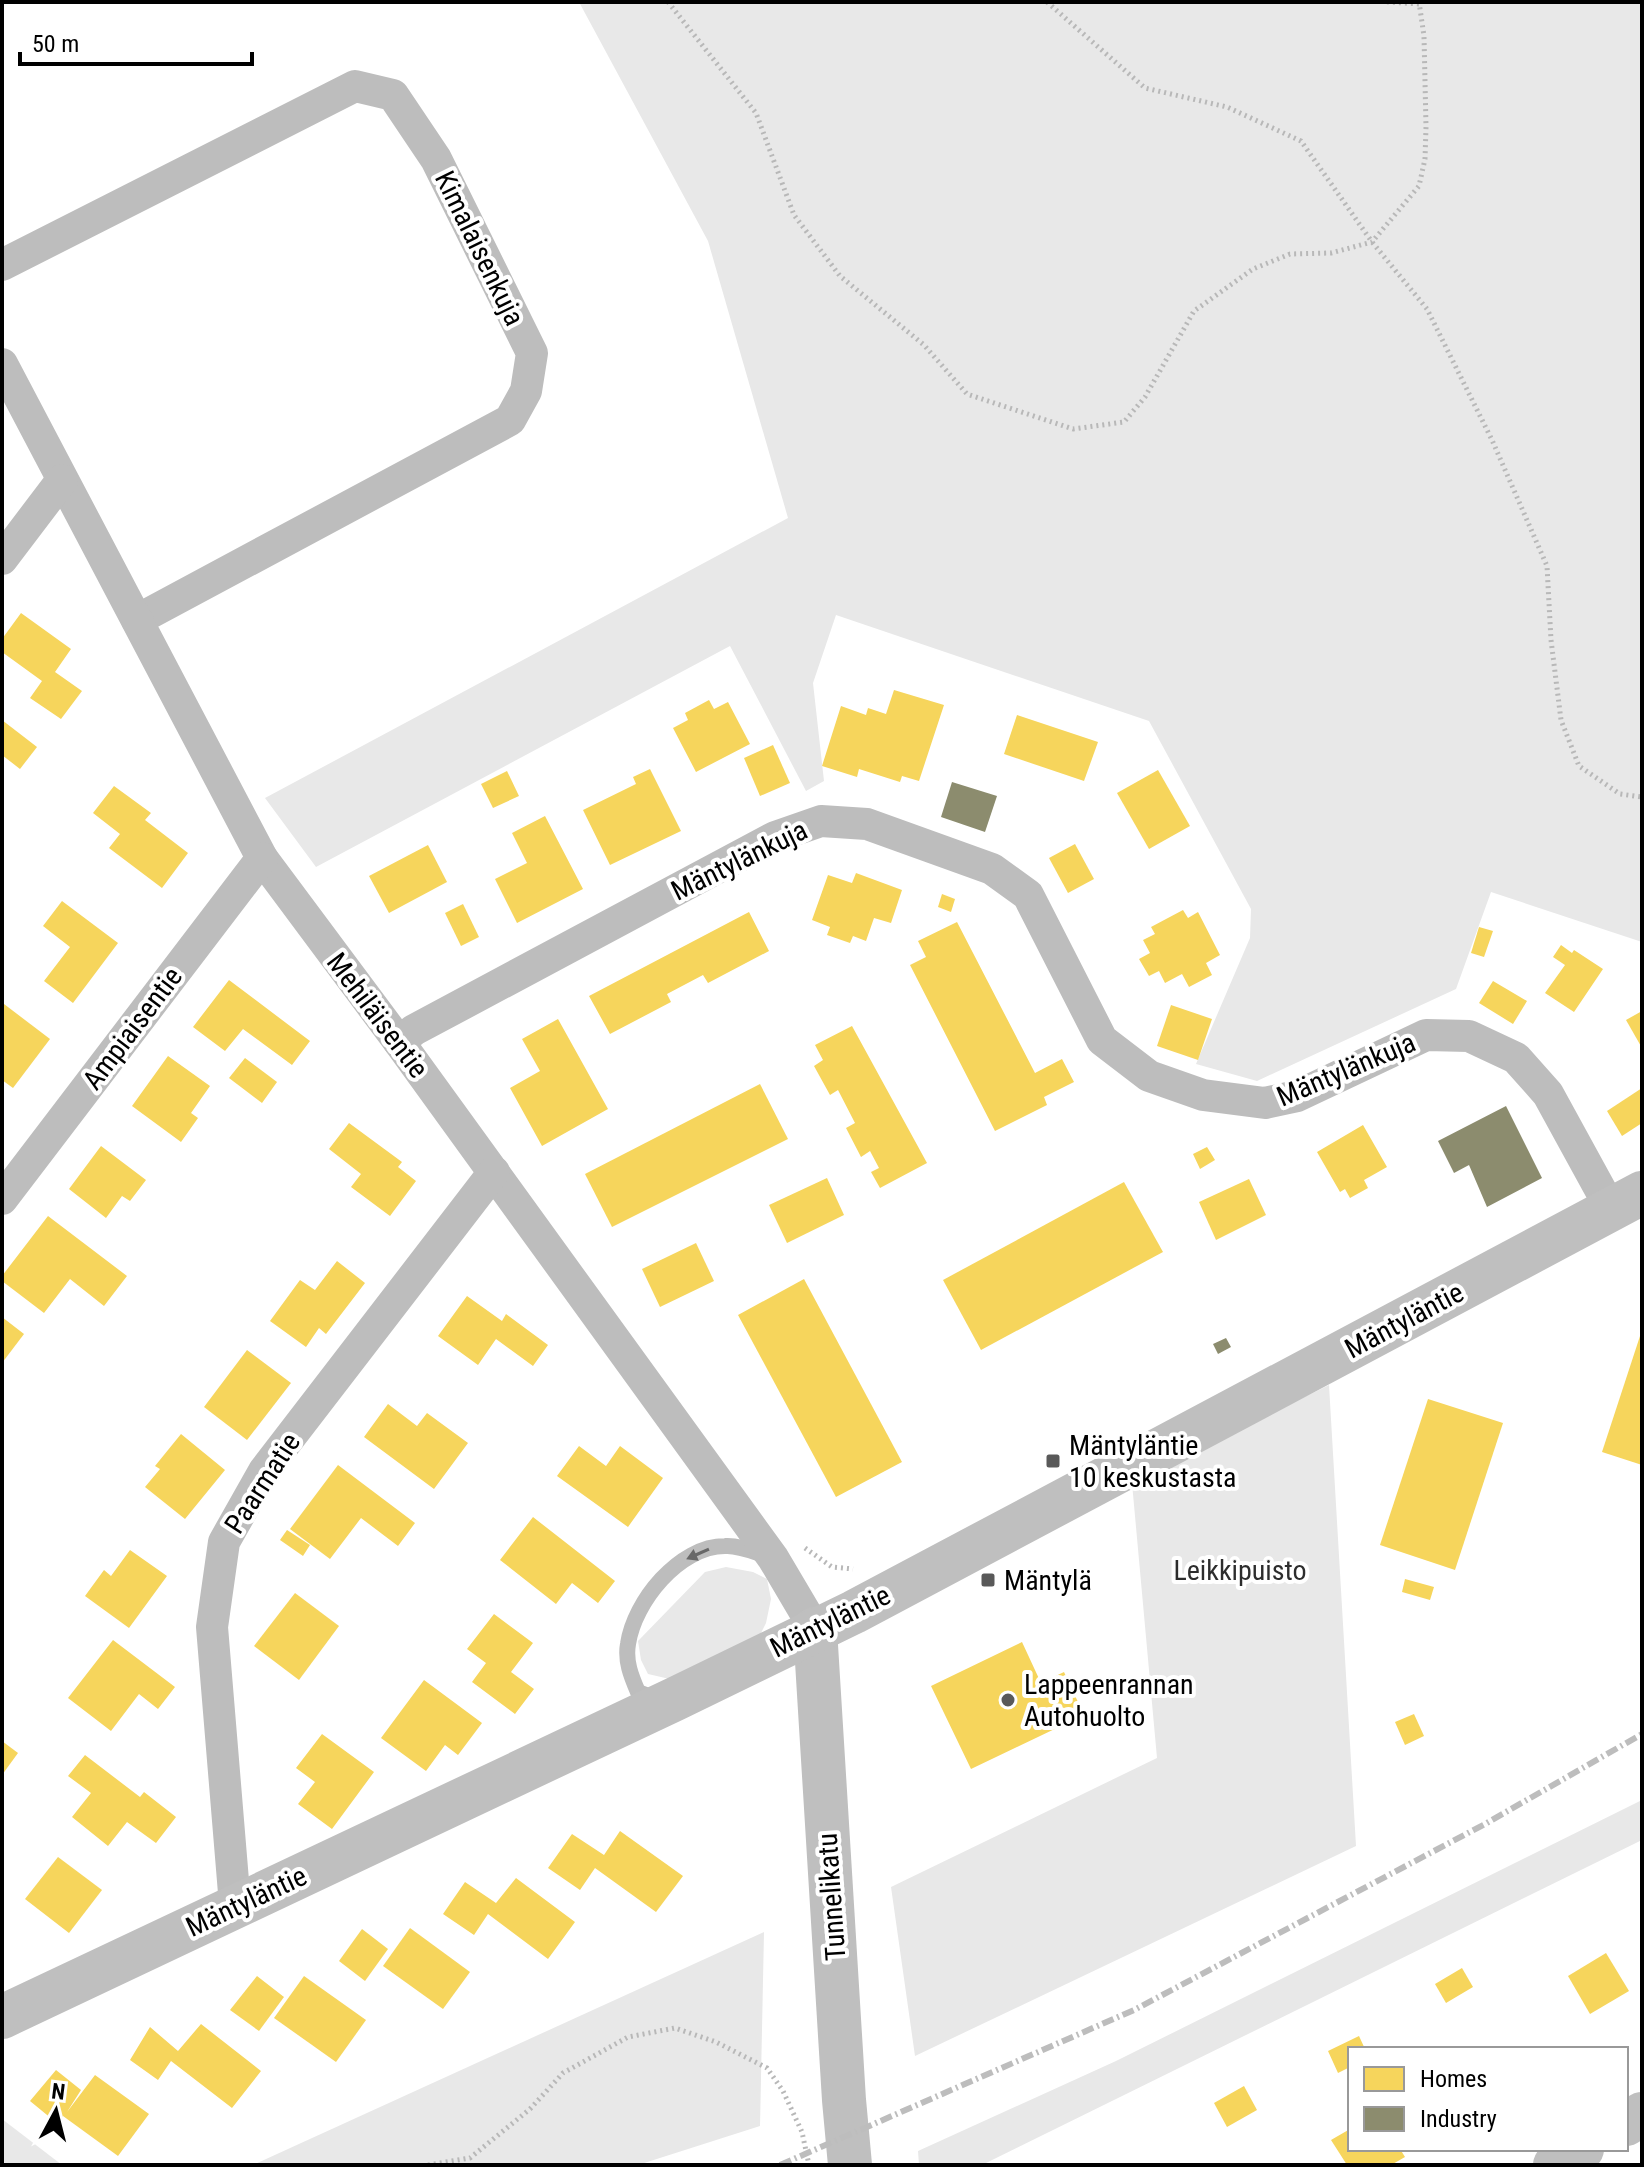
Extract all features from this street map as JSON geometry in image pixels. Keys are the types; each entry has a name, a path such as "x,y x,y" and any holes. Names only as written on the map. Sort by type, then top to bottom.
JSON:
{"street":[{"name":"Kimalaisenkuja","path":"2,265 355,86 393,95 436,159 532,353 526,391 510,420 137,620"},
{"name":"Mehiläisentie","path":"2,364 262,858 494,1172 786,1551 834,1620"},
{"path":"2,559 62,480"},
{"name":"Mäntylänkuja","path":"399,1042 414,1030 775,837 821,821 867,824 992,869 1028,895 1102,1040 1149,1076 1203,1095 1265,1103 1297,1096 1426,1035 1469,1036 1516,1058 1548,1094 1627,1201"},
{"name":"Ampiaisentie","path":"2,1199 262,858"},
{"name":"Paarmatie","path":"235,1905 212,1627 224,1542 264,1471 494,1172"},
{"name":"Mäntyläntie","path":"2,2017 675,1699 834,1620 1627,1201"},
{"name":"Tunnelikatu","path":"834,1620 844,2100 850,2165"},
{"path":"1555,2165 1579,2151"}],"lane":[{"path":"675,1699 657,1700 638,1692 629,1672 627,1647 643,1602 670,1571 705,1550 725,1545 786,1551"}],"path":[{"path":"668,2 756,113 794,215 840,276 924,345 967,394 1073,429 1124,422 1145,397 1194,311 1220,292 1253,269 1290,254 1331,253 1372,242 1419,186 1425,159 1426,94 1420,3 1387,2"},
{"path":"1047,2 1145,88 1227,107 1301,141 1372,242 1427,309 1492,440 1547,566 1551,640 1561,720 1579,766 1620,794 1642,797"},
{"path":"786,1551 832,1567 854,1569 834,1620"},
{"path":"428,2165 470,2158 530,2109 563,2073 628,2037 675,2028 716,2042 767,2068 783,2091 802,2132 809,2165"}],"green space":[{"path":"579,2 1642,2 1642,942 1491,892 1456,989 1257,1081 1196,1064 1250,938 1251,909 1149,721 836,615 813,683 824,781 806,791 730,646 316,867 265,798 788,518 708,241"},
{"name":"Leikkipuisto","path":"1329,1385 1356,1846 915,2056 891,1887 1157,1758 1132,1483"},
{"path":"726,1567 753,1572 767,1579 771,1599 766,1623 756,1643 674,1680 648,1674 641,1660 638,1641 705,1572"},
{"path":"1642,1800 1642,1840 982,2165 919,2165 918,2151 1116,2061"},
{"path":"764,1932 760,2126 638,2165 253,2165"},
{"path":"2,2119 62,2165 2,2165"}],"building: Homes":[{"path":"21,613 71,649 55,672 82,691 61,719 30,698 42,681 2,652 2,639"},
{"path":"894,690 944,705 919,781 902,776 900,782 859,769 857,777 822,766 841,706 866,715 868,708 886,714"},
{"path":"709,700 714,709 728,702 750,744 696,772 673,728 688,720 685,713"},
{"path":"1017,715 1098,742 1084,781 1004,754"},
{"path":"2,720 37,747 20,769 2,755"},
{"path":"773,745 790,783 760,796 744,758"},
{"path":"650,769 681,831 610,865 583,810 636,784 633,777"},
{"path":"1158,770 1190,826 1149,849 1117,793"},
{"path":"507,771 519,796 493,808 481,784"},
{"path":"114,786 151,813 145,820 188,853 162,888 109,848 120,834 93,813"},
{"path":"545,816 583,889 517,923 495,879 527,863 512,833"},
{"path":"1075,844 1094,879 1068,893 1049,858"},
{"path":"428,845 447,882 389,913 369,876"},
{"path":"856,873 902,890 891,923 874,918 866,941 853,936 850,943 827,935 830,927 812,920 828,875 852,883"},
{"path":"942,894 955,899 951,912 938,907"},
{"path":"62,901 118,943 73,1003 44,981 70,947 43,926"},
{"path":"463,904 479,937 461,946 445,913"},
{"path":"1183,910 1188,918 1198,912 1220,955 1206,963 1212,975 1189,987 1182,974 1165,983 1159,971 1149,976 1139,959 1150,953 1143,940 1155,934 1151,927"},
{"path":"749,912 769,951 708,983 703,975 667,994 671,1002 610,1034 589,996"},
{"path":"957,922 1035,1073 1062,1059 1074,1082 1044,1097 1047,1105 995,1131 910,965 926,957 918,941"},
{"path":"1479,927 1493,931 1484,957 1471,953"},
{"path":"1561,945 1603,969 1574,1012 1545,993 1565,965 1553,957"},
{"path":"229,980 310,1041 292,1065 243,1029 225,1051 193,1027"},
{"path":"1493,981 1527,1001 1513,1024 1479,1003"},
{"path":"4,1004 50,1039 13,1088 2,1080"},
{"path":"1171,1005 1212,1019 1198,1060 1157,1046"},
{"path":"1642,1011 1642,1048 1626,1020"},
{"path":"558,1019 608,1109 542,1146 510,1088 540,1071 522,1039"},
{"path":"852,1026 927,1163 880,1188 871,1172 879,1168 870,1151 861,1157 846,1128 855,1123 838,1090 830,1095 814,1066 823,1060 815,1045"},
{"path":"168,1056 210,1086 191,1113 198,1118 181,1142 132,1106"},
{"path":"245,1058 277,1082 262,1103 229,1078"},
{"path":"760,1084 788,1139 612,1227 585,1174"},
{"path":"1642,1088 1642,1123 1622,1136 1607,1111"},
{"path":"349,1123 402,1162 398,1167 416,1181 390,1216 351,1187 361,1174 329,1149"},
{"path":"1363,1125 1387,1167 1364,1180 1368,1188 1350,1198 1345,1189 1340,1192 1317,1152"},
{"path":"101,1146 146,1180 130,1201 122,1196 106,1218 69,1189"},
{"path":"1207,1147 1215,1160 1200,1169 1193,1154"},
{"path":"827,1178 844,1215 787,1243 769,1205"},
{"path":"1249,1179 1266,1215 1216,1240 1199,1202"},
{"path":"1124,1182 1163,1252 981,1350 943,1280"},
{"path":"48,1216 127,1276 104,1306 70,1279 44,1313 2,1281 2,1276"},
{"path":"696,1243 714,1281 660,1307 642,1269"},
{"path":"337,1261 365,1283 326,1334 319,1328 306,1347 270,1321 300,1280 315,1290"},
{"path":"804,1279 902,1462 836,1497 738,1315"},
{"path":"467,1296 502,1321 506,1314 548,1345 533,1366 496,1339 478,1365 438,1336"},
{"path":"2,1317 24,1334 2,1363"},
{"path":"1642,1333 1642,1465 1602,1452"},
{"path":"247,1350 291,1383 247,1440 204,1407"},
{"path":"1428,1399 1503,1423 1455,1570 1380,1545"},
{"path":"388,1404 417,1426 427,1413 468,1443 434,1489 364,1437"},
{"path":"181,1434 225,1470 185,1519 145,1487 160,1469 155,1466"},
{"path":"579,1446 606,1466 620,1446 663,1478 628,1527 557,1476"},
{"path":"338,1465 415,1523 398,1546 361,1518 330,1559 290,1529"},
{"path":"533,1517 615,1581 598,1603 572,1583 556,1604 500,1560"},
{"path":"287,1530 310,1545 303,1556 280,1540"},
{"path":"130,1550 167,1576 129,1628 85,1596 104,1570 111,1576"},
{"path":"1405,1579 1434,1587 1430,1600 1402,1592"},
{"path":"295,1593 339,1626 299,1680 254,1646"},
{"path":"494,1614 533,1643 511,1672 534,1689 515,1714 472,1682 486,1663 467,1649"},
{"path":"113,1640 175,1687 158,1709 139,1694 111,1731 68,1698"},
{"name":"Lappeenrannan Autohuolto","path":"1022,1642 1041,1683 1064,1672 1084,1715 971,1769 931,1686"},
{"path":"424,1680 482,1723 458,1755 445,1745 426,1771 381,1738"},
{"path":"1414,1714 1424,1736 1405,1745 1395,1722"},
{"path":"322,1734 374,1772 332,1829 298,1804 315,1782 296,1768"},
{"path":"2,1741 18,1753 2,1775"},
{"path":"85,1755 140,1797 144,1792 176,1817 156,1843 127,1822 108,1846 72,1817 91,1793 68,1776"},
{"path":"620,1831 683,1876 656,1912 595,1868 580,1890 548,1868 572,1834 604,1855"},
{"path":"58,1857 102,1890 69,1933 25,1899"},
{"path":"516,1878 575,1922 548,1959 488,1914 474,1935 443,1914 465,1882 496,1903"},
{"path":"410,1928 470,1972 443,2009 383,1966"},
{"path":"362,1929 388,1949 365,1981 339,1961"},
{"path":"1606,1953 1629,1991 1590,2014 1568,1976"},
{"path":"1462,1968 1473,1987 1446,2003 1435,1984"},
{"path":"257,1976 284,1997 259,2031 230,2010"},
{"path":"304,1976 366,2020 336,2062 274,2018"},
{"path":"201,2024 261,2071 232,2108 171,2061 158,2080 130,2060 150,2027 178,2051"},
{"path":"1359,2036 1364,2047 1348,2047 1348,2068 1338,2073 1328,2051"},
{"path":"56,2070 81,2090 67,2112 95,2075 149,2114 118,2156 63,2116 58,2124 30,2101"},
{"path":"1244,2086 1257,2110 1227,2127 1214,2103"},
{"path":"1348,2130 1348,2151 1401,2151 1405,2157 1391,2165 1347,2165 1331,2140"}],"building: Industry":[{"path":"952,782 997,796 985,832 941,817"},
{"path":"1506,1106 1542,1178 1487,1207 1469,1165 1454,1173 1438,1141"},
{"path":"1226,1338 1231,1347 1218,1354 1213,1344"}],"railway":[{"path":"780,2165 1134,2010 1485,1824 1642,1734"}],"place":[{"name":"Mäntyläntie 10 keskustasta","path":"1053,1461"},
{"name":"Mäntylä","path":"988,1580"},
{"name":"Lappeenrannan Autohuolto","path":"1008,1700"}]}
